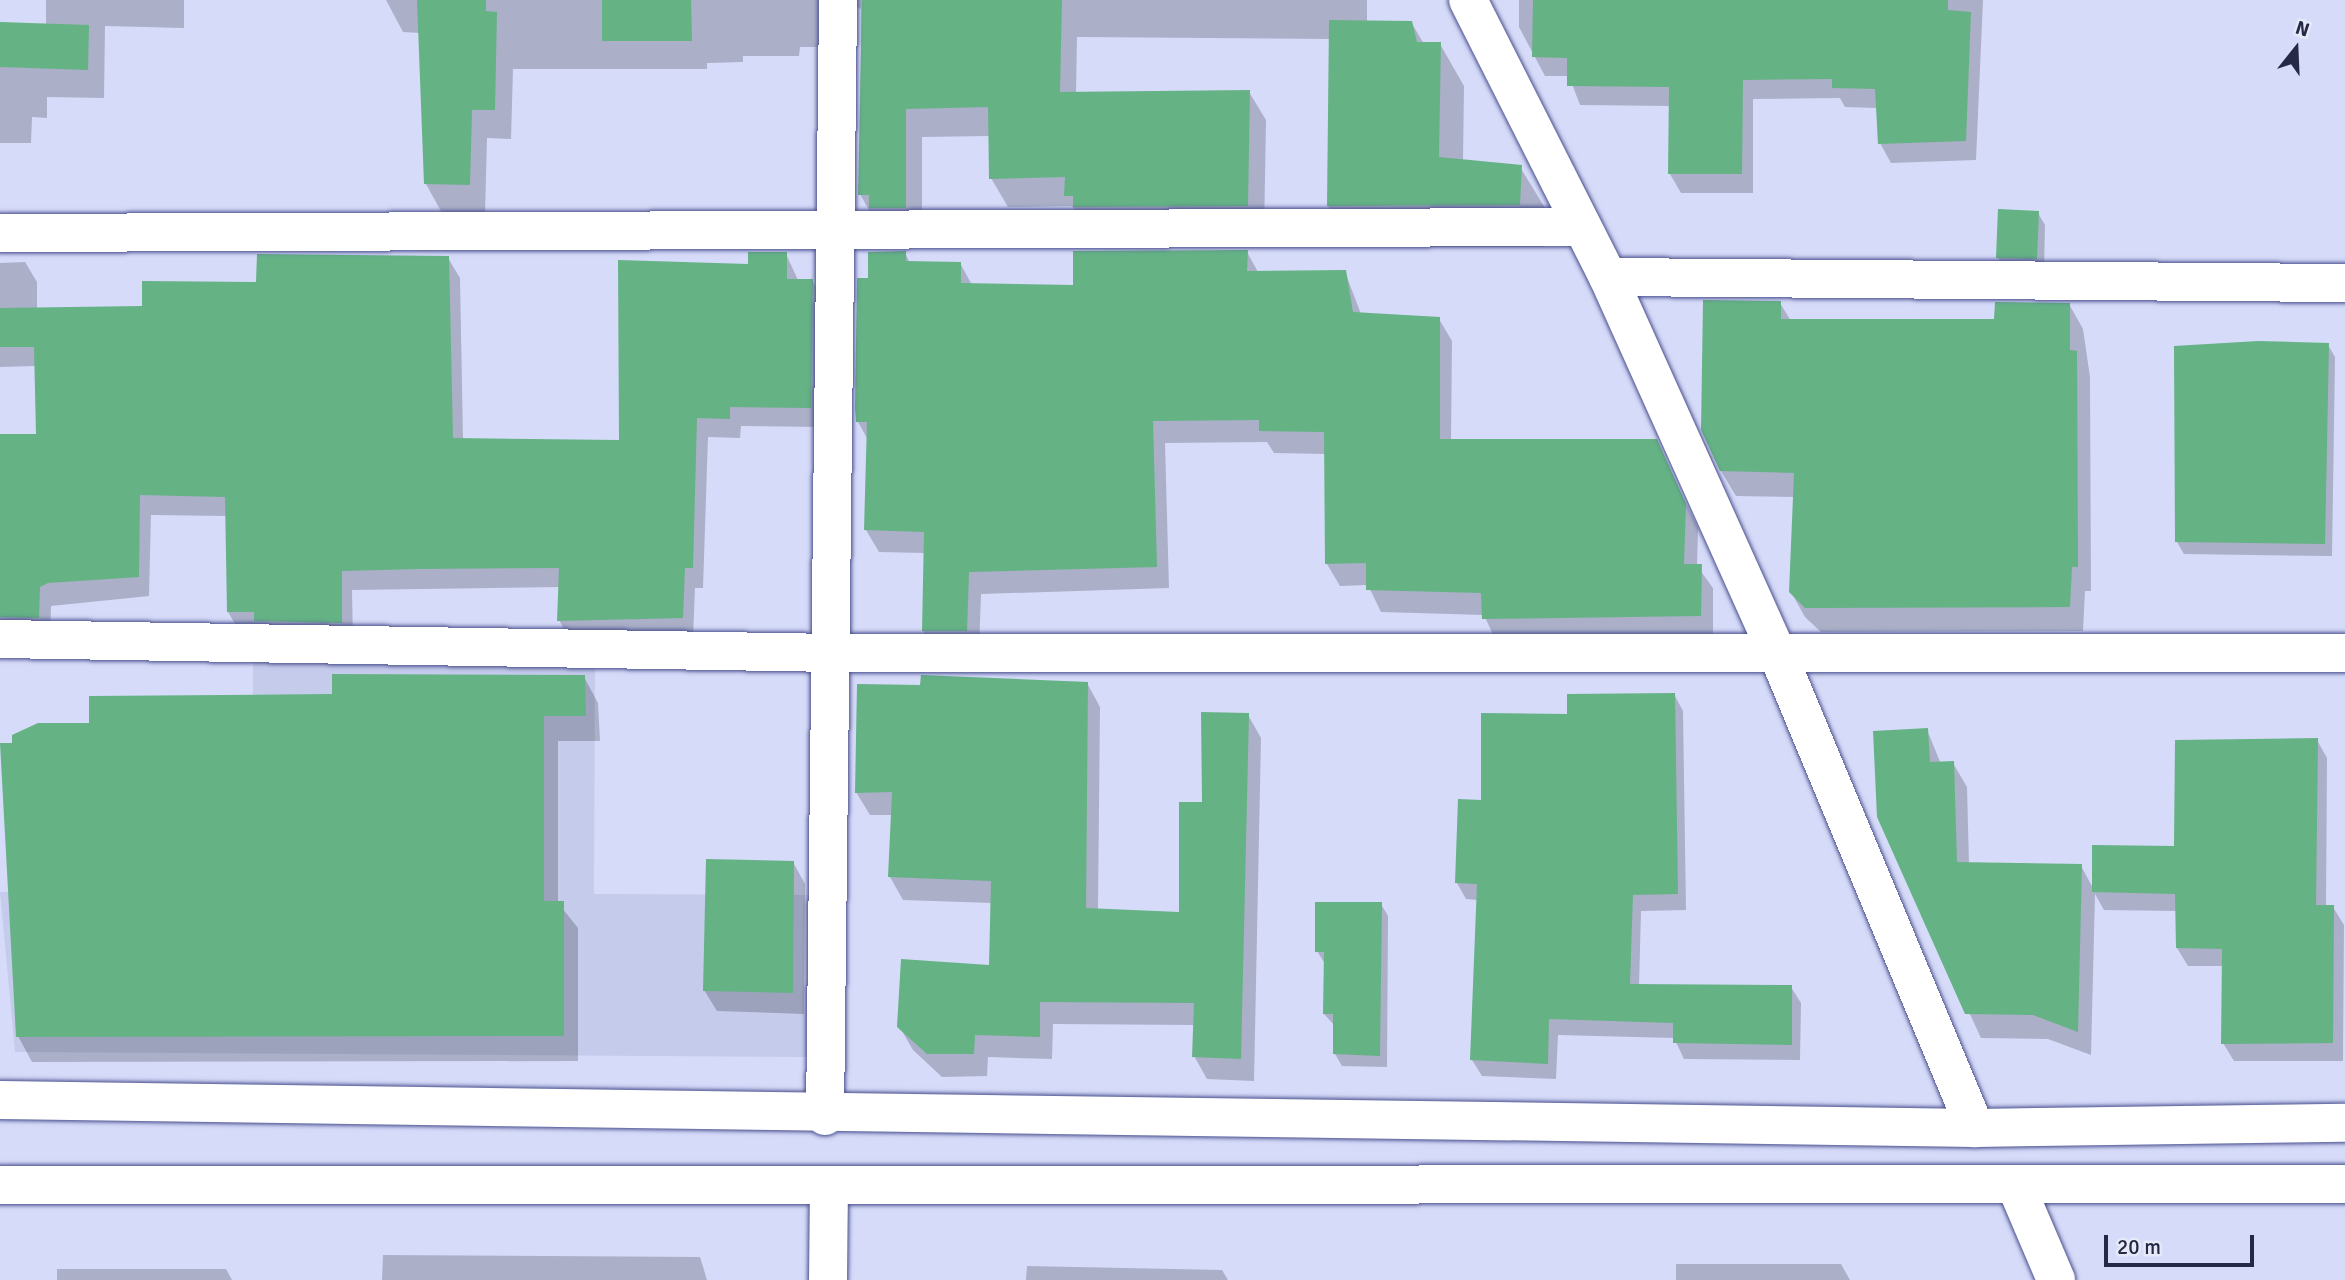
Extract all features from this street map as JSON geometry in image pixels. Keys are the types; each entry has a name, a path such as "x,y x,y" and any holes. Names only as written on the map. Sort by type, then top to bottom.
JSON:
{"street":[{"path":"825,1116 840,235 838,0"},
{"path":"1468,0 1608,277 1776,650 1975,1128"},
{"path":"0,233 840,235 1582,228"},
{"path":"1608,277 2345,283"},
{"path":"0,639 832,653 1776,650 2345,653"},
{"path":"0,1100 825,1116 1975,1128 2345,1123"},
{"path":"0,1185 829,1189 2345,1184"},
{"path":"2016,1186 2056,1280"},
{"path":"828,1280 829,1189"}],"shaded area":[{"path":"253,660 595,663 594,894 809,895 808,1057 15,1052 0,892 252,889"}],"building":[{"path":"417,0 486,0 486,11 497,12 495,110 472,110 470,185 424,184"},
{"path":"602,0 691,0 692,41 602,41"},
{"path":"862,0 1062,0 1060,92 1250,90 1248,206 1073,207 1073,196 1064,196 1065,177 989,179 988,107 906,109 906,208 869,208 869,195 858,195"},
{"path":"1533,0 1948,0 1948,10 1971,12 1966,141 1878,144 1875,89 1832,88 1832,79 1743,80 1742,174 1668,174 1669,87 1567,86 1567,58 1532,57"},
{"path":"1329,20 1412,21 1417,42 1441,42 1439,157 1522,165 1520,205 1327,206"},
{"path":"0,22 89,25 88,70 0,67"},
{"path":"1998,209 2039,211 2037,259 1996,258"},
{"path":"1248,250 1247,271 1346,270 1353,312 1440,317 1440,439 1657,439 1686,504 1684,564 1702,564 1701,616 1482,619 1481,593 1366,590 1366,563 1325,564 1324,432 1259,431 1259,420 1153,421 1157,567 969,572 967,631 922,631 924,532 864,530 867,422 856,422 855,408 857,278 868,278 868,252 906,251 906,261 961,262 961,283 1073,285 1073,251"},
{"path":"748,252 787,252 787,279 813,279 811,408 730,407 730,419 697,418 693,568 685,568 683,618 557,621 559,568 342,571 342,623 254,621 254,612 227,612 225,497 140,495 139,577 48,583 40,587 39,618 0,617 0,434 36,434 34,347 0,347 0,308 142,306 142,281 256,282 257,254 449,256 453,438 619,440 618,260 748,264"},
{"path":"1703,300 1781,301 1781,319 1994,319 1995,302 2070,303 2070,350 2077,351 2078,567 2072,567 2070,607 1805,608 1789,592 1794,473 1720,471 1701,430"},
{"path":"2258,341 2329,343 2325,544 2175,542 2174,346"},
{"path":"332,674 585,675 586,716 544,716 544,901 564,901 564,1036 16,1037 0,743 12,743 12,735 38,723 89,723 89,696 332,694"},
{"path":"921,675 1088,682 1086,908 1179,912 1179,802 1202,802 1201,712 1249,713 1241,1059 1192,1057 1194,1003 1040,1002 1040,1037 975,1035 974,1054 927,1054 897,1027 901,959 989,965 991,881 888,877 892,792 855,793 857,684 920,685"},
{"path":"1675,693 1678,894 1633,895 1630,984 1792,985 1792,1045 1673,1043 1673,1023 1549,1019 1548,1064 1470,1060 1477,884 1455,883 1458,799 1481,800 1481,713 1567,714 1567,694"},
{"path":"1928,728 1930,762 1954,761 1957,862 2082,864 2078,1032 2033,1015 1965,1014 1877,817 1873,731"},
{"path":"2318,738 2316,905 2334,905 2333,1043 2221,1044 2222,949 2176,948 2175,894 2092,892 2092,845 2174,846 2175,740"},
{"path":"706,859 794,861 793,993 703,991"},
{"path":"1315,902 1382,902 1380,1056 1333,1054 1333,1014 1323,1014 1324,952 1315,952"}]}
